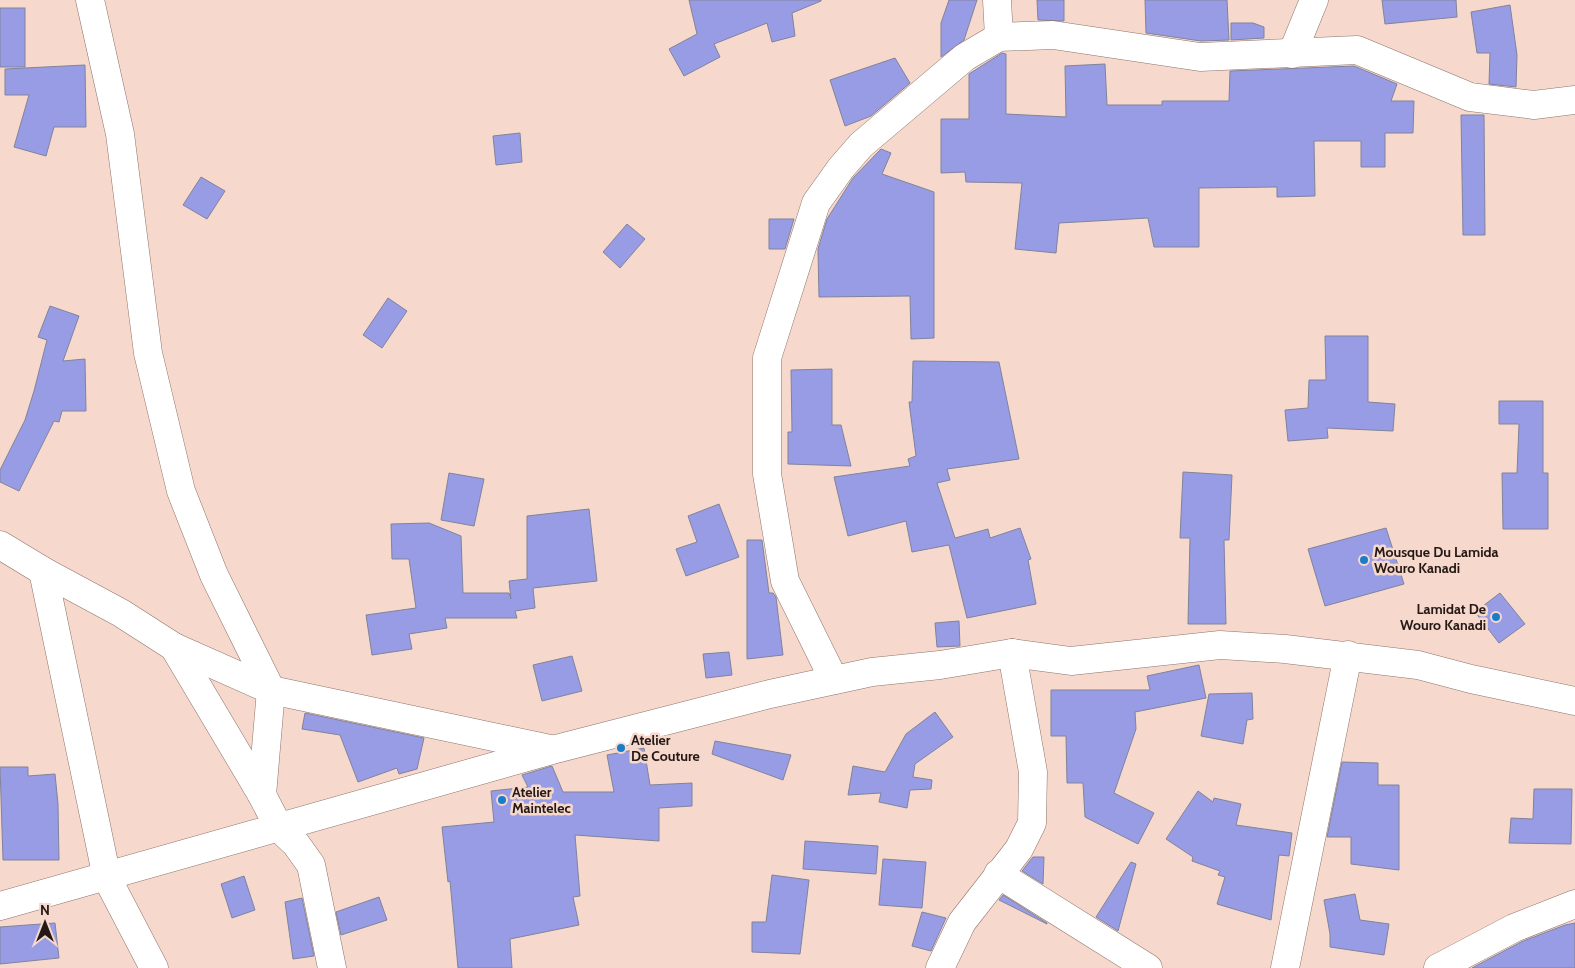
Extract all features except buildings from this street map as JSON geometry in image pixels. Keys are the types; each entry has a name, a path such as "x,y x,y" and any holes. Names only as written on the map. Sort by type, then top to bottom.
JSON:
{"street":[{"path":"90,0 120,134 148,353 180,491 214,575 271,690 262,795"},
{"path":"997,0 999,37"},
{"path":"1292,54 1314,0"},
{"path":"834,680 785,581 767,474 767,358 816,203 841,168 861,145 965,56 999,37 1053,35 1200,57 1357,50 1470,98 1534,105 1575,100"},
{"path":"0,545 43,571 121,613 174,647 271,690 552,750"},
{"path":"43,571 106,878 154,968"},
{"path":"0,906 106,878 552,750 834,680 872,672 940,665 1012,653 1071,661 1220,645 1348,655 1418,665 1472,679 1575,701"},
{"path":"174,647 262,795 279,828 296,844 311,865 332,968"},
{"path":"940,968 962,922 1019,849 1032,823 1034,772 1012,653"},
{"path":"1285,968 1348,655"},
{"path":"998,874 1148,968"},
{"path":"1438,968 1514,928 1575,904"}],"place":[{"name":"Mousque Du Lamida Wouro Kanadi","path":"1364,560"},
{"name":"Lamidat De Wouro Kanadi","path":"1496,617"},
{"name":"Atelier De Couture","path":"621,748"},
{"name":"Atelier Maintelec","path":"502,800"}]}
